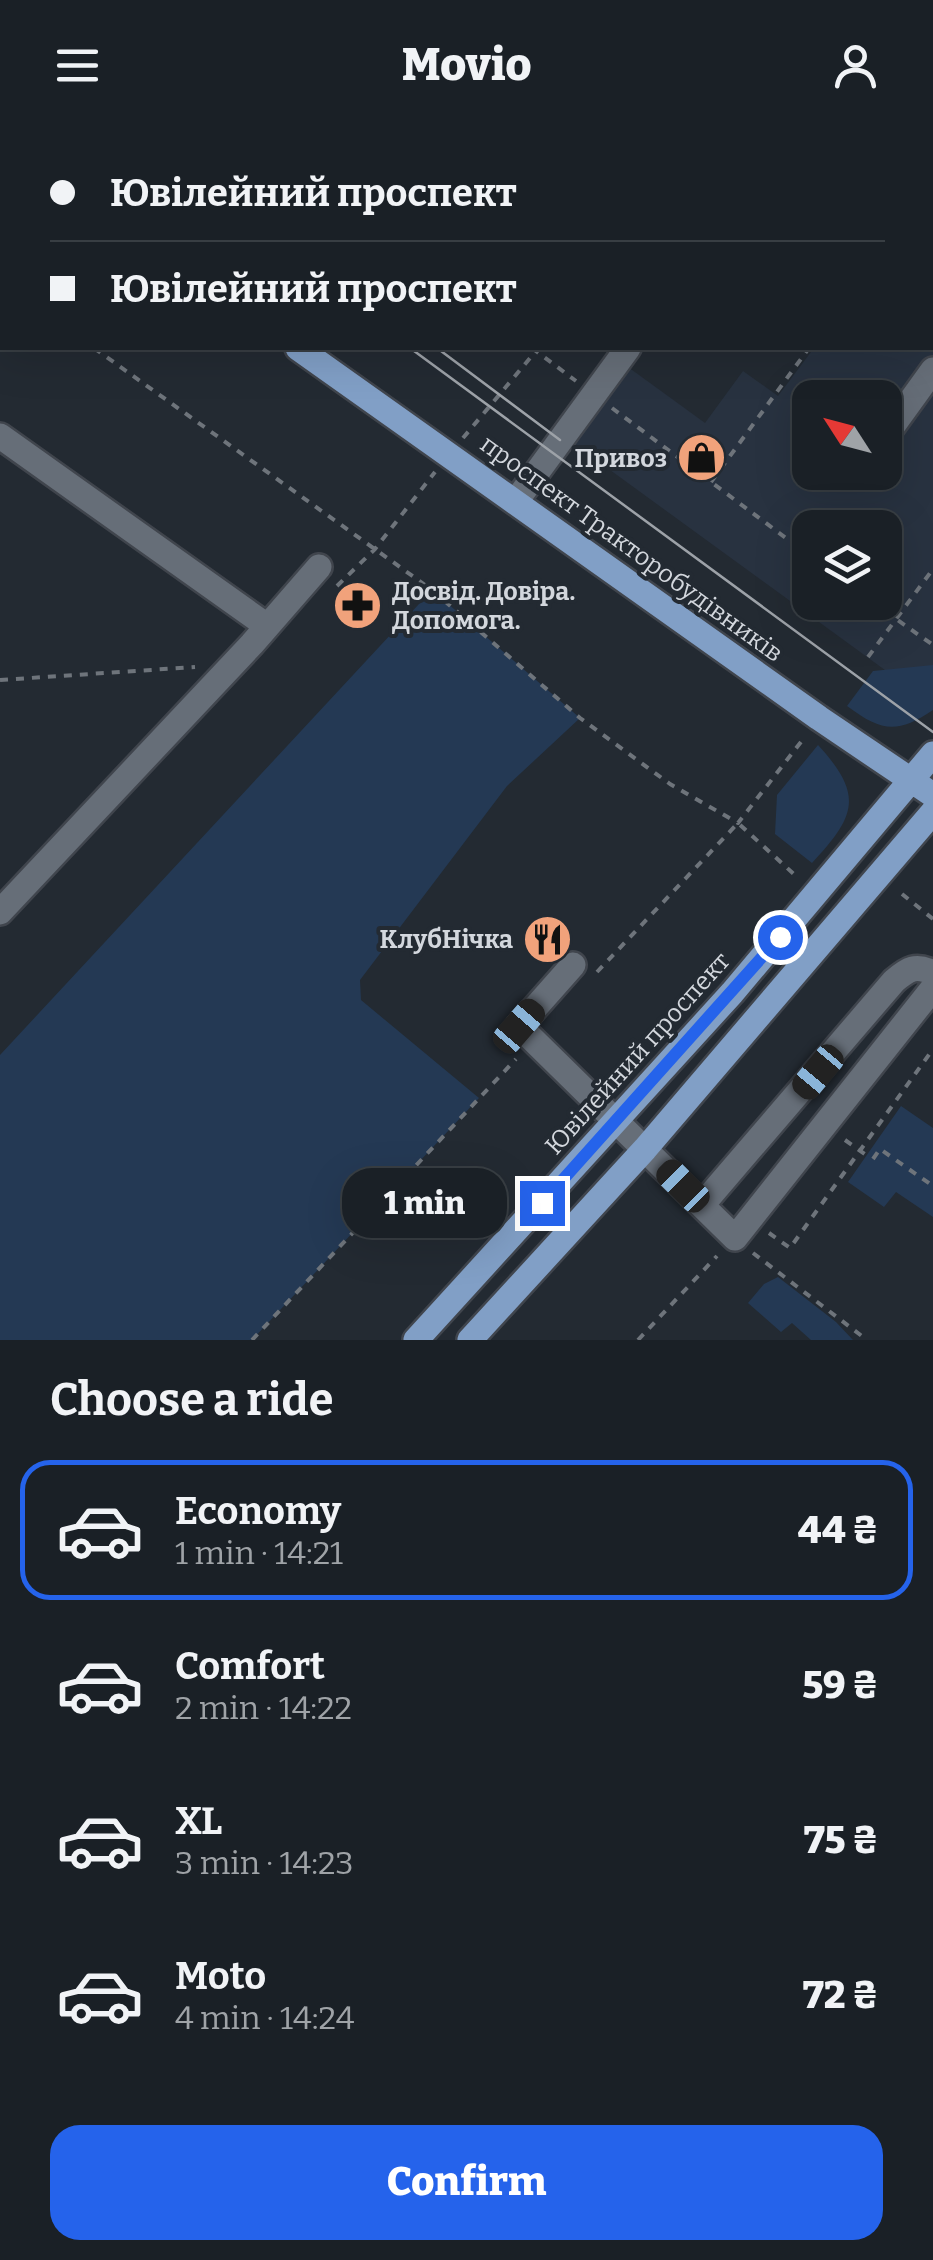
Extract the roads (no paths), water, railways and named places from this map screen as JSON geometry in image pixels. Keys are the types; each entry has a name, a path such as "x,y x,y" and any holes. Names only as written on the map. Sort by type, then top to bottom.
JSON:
{"main road":[{"name":"проспект Тракторобудівників","path":"301,350 923,788"},
{"name":"Ювілейний проспект","path":"416,1340 923,788 933,754"},
{"path":"470,1340 645,1149 933,812"}],"lane":[{"path":"516,501 627,350"},
{"path":"902,413 933,370"},
{"path":"0,436 268,626"},
{"path":"0,912 268,626 319,566"},
{"path":"702,1205 894,981 909,969 920,967 933,973"},
{"path":"580,973 519,1026 736,1238 933,988"}],"tram line":[{"path":"413,350 933,732"},
{"path":"440,350 560,440"}],"place":[{"name":"Привоз","path":"702,458"},
{"name":"Досвід. Довіра. Допомога.","path":"357,605"},
{"name":"КлубНічка","path":"548,939"}]}
